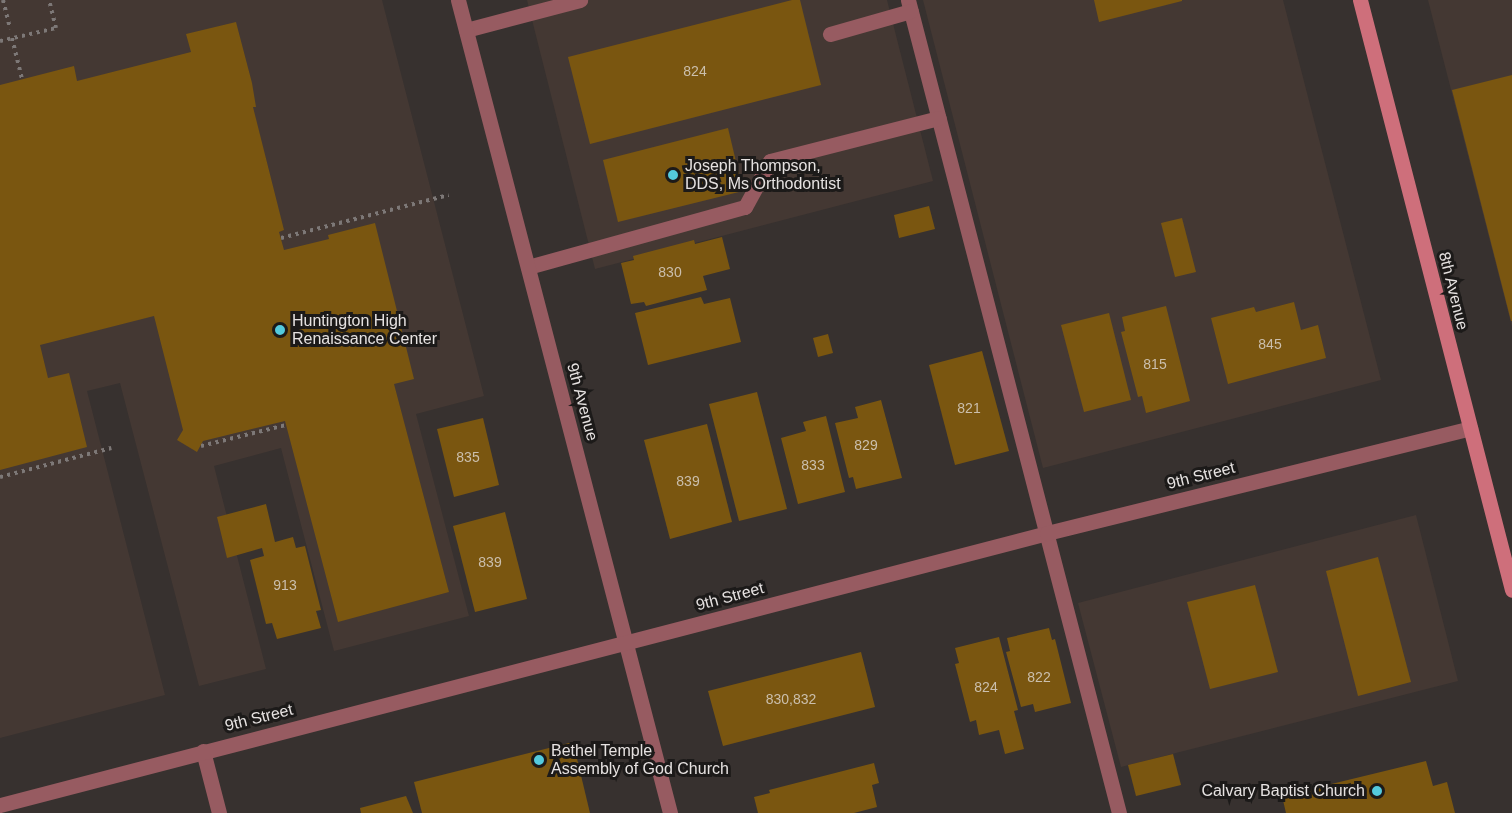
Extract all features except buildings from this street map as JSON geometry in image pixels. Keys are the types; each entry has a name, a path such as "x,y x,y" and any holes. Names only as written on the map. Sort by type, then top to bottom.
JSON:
{"main road":[{"name":"8th Avenue","path":"1360,0 1512,590"}],"street":[{"name":"9th Avenue","path":"458,0 670,813"},
{"path":"466,30 580,0"},
{"path":"830,33 909,6 1119,813"},
{"path":"528,267 745,207 770,161 939,118"},
{"name":"9th Street","path":"0,805 1047,533 1470,428"},
{"path":"203,751 219,813"}],"path":[{"path":"3,0 10,29"},
{"path":"0,41 56,28 49,0"},
{"path":"12,38 22,79"},
{"path":"280,238 449,195"},
{"path":"201,446 286,424"},
{"path":"0,477 111,448"}],"shaded area":[{"path":"0,0 382,0 484,396 416,414 469,616 334,651 281,448 214,466 266,669 199,686 120,383 87,391 165,695 0,738"},
{"path":"527,0 887,0 933,181 595,269"},
{"path":"923,0 1283,0 1381,380 1043,468"},
{"path":"1428,0 1512,0 1512,327"},
{"path":"1416,515 1458,681 1121,767 1078,603"}],"place":[{"name":"Joseph Thompson, DDS, Ms Orthodontist","path":"673,175"},
{"name":"Huntington High Renaissance Center","path":"280,330"},
{"name":"Bethel Temple Assembly of God Church","path":"539,760"},
{"name":"Calvary Baptist Church","path":"1377,791"}]}
